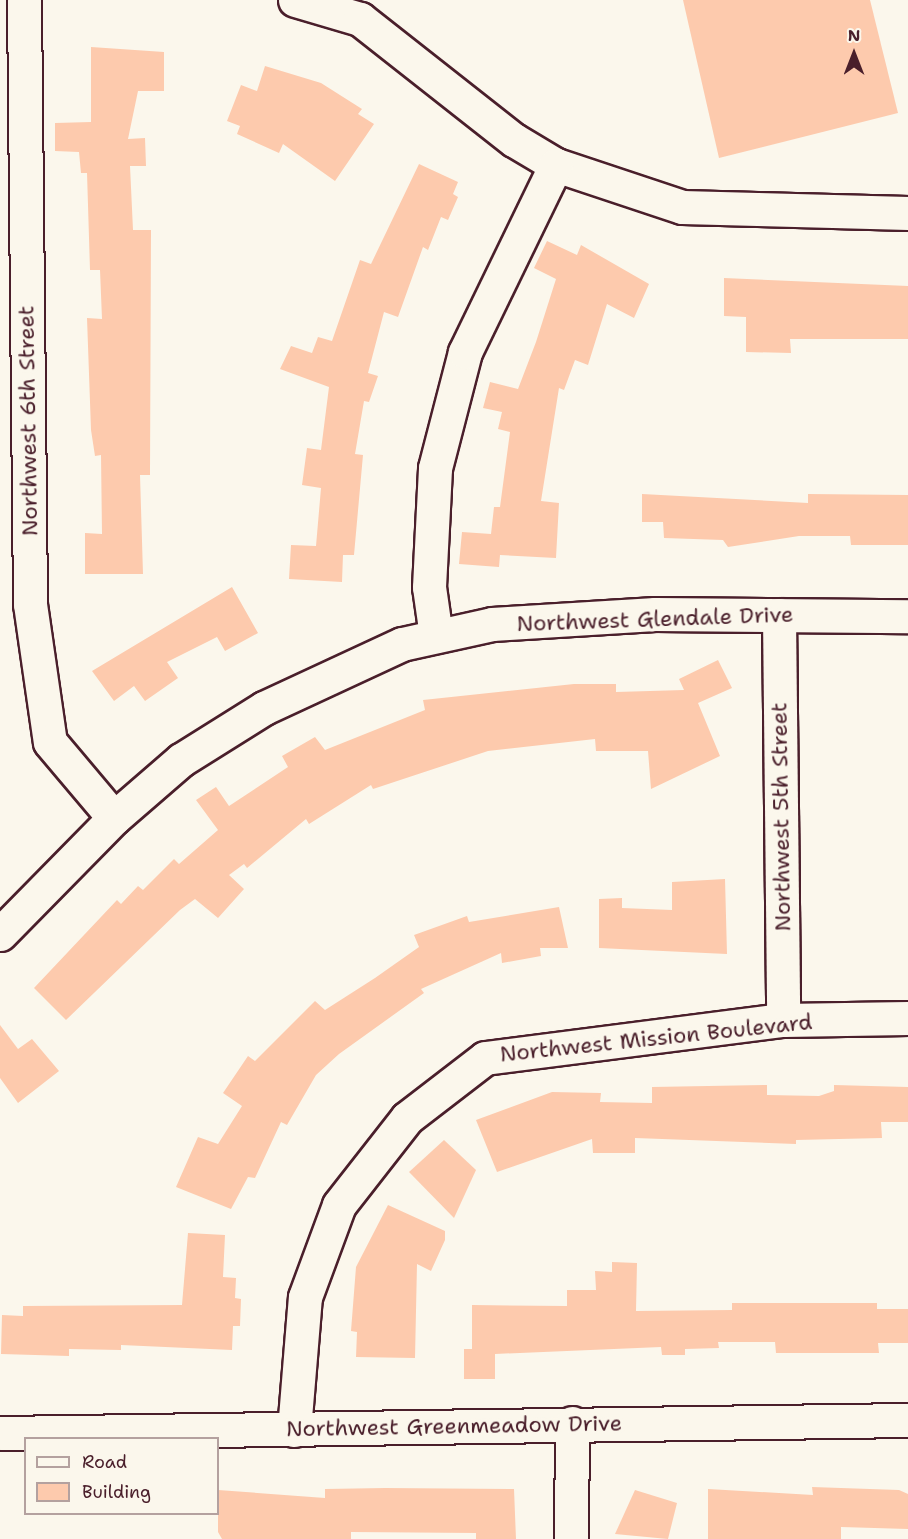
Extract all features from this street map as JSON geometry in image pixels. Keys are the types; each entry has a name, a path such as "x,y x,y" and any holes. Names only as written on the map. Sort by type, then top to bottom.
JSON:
{"street":[{"name":"Northwest 6th Street","path":"24,0 30,604 50,742 114,818"},
{"path":"295,0 360,19 514,140 556,165 682,207 908,213"},
{"path":"436,636 429,587 435,468 465,352 556,165"},
{"name":"Northwest Glendale Drive","path":"0,934 114,818 181,760 264,708 402,644 516,622 779,615 908,616"},
{"name":"Northwest 5th Street","path":"779,615 783,1020"},
{"name":"Northwest Mission Boulevard","path":"294,1430 305,1297 339,1204 407,1118 484,1058 783,1020 908,1018"},
{"name":"Northwest Greenmeadow Drive","path":"0,1433 908,1420"},
{"path":"570,1539 572,1424"}],"building":[{"path":"683,0 870,0 898,113 719,158"},
{"path":"91,47 164,52 164,91 138,91 128,139 145,138 146,166 130,166 133,230 151,230 150,475 140,475 143,574 85,574 85,533 102,534 101,455 95,456 91,430 87,318 102,319 100,270 90,270 87,173 81,173 79,152 55,151 55,123 91,122"},
{"path":"265,66 321,83 362,109 358,114 374,124 335,181 283,144 279,153 237,134 240,126 227,121 241,85 257,91"},
{"path":"419,164 458,182 453,194 458,197 448,220 441,217 428,250 423,247 398,317 384,312 368,373 378,376 369,402 364,401 355,454 363,455 354,555 343,555 342,582 289,579 291,545 316,546 321,488 302,485 307,448 321,450 329,387 280,369 291,346 312,353 318,337 332,341 360,260 371,264"},
{"path":"547,241 577,255 581,245 649,284 634,318 607,304 588,365 575,360 564,390 559,388 541,501 559,503 556,558 500,555 499,567 459,564 462,532 491,534 494,507 500,507 510,432 498,429 502,412 483,408 490,382 518,389 556,279 534,268"},
{"path":"724,278 908,286 908,339 790,339 791,353 746,352 746,317 724,316"},
{"path":"642,494 808,503 808,494 908,495 908,545 851,545 850,536 799,536 728,547 723,540 664,538 663,522 642,522"},
{"path":"232,587 258,633 225,651 217,637 167,662 178,678 145,701 134,686 114,701 92,671"},
{"path":"718,660 732,688 698,703 720,756 651,789 648,751 596,751 595,739 488,751 373,789 371,785 309,824 306,819 247,868 244,864 229,875 244,889 218,918 195,899 180,910 66,1020 34,988 117,900 121,904 138,886 143,890 174,859 179,864 218,830 196,800 216,787 229,806 288,767 282,756 315,737 325,750 425,710 423,700 574,684 616,684 616,692 684,690 679,679"},
{"path":"725,879 727,954 599,948 599,899 622,898 622,908 672,910 672,882"},
{"path":"559,907 568,948 540,948 541,956 502,963 501,953 421,989 424,993 339,1054 316,1075 287,1125 281,1122 255,1178 248,1177 231,1209 176,1187 198,1137 218,1144 242,1106 223,1093 248,1056 255,1061 315,1001 325,1010 375,978 419,947 414,935 467,916 469,922"},
{"path":"0,1025 18,1049 32,1039 59,1071 18,1103 0,1078"},
{"path":"767,1085 767,1095 819,1096 834,1091 834,1085 908,1087 908,1122 881,1122 882,1138 796,1140 796,1144 635,1138 635,1153 593,1153 592,1139 497,1172 476,1120 552,1092 601,1093 600,1102 652,1103 652,1087"},
{"path":"444,1140 476,1170 454,1218 409,1172"},
{"path":"388,1205 445,1231 445,1240 431,1271 417,1264 415,1358 356,1357 357,1332 351,1331 356,1267"},
{"path":"188,1233 225,1235 223,1277 236,1278 235,1298 241,1299 240,1326 233,1326 232,1350 121,1345 121,1350 69,1349 69,1356 1,1354 2,1315 23,1316 23,1306 182,1305"},
{"path":"612,1262 637,1263 636,1311 732,1310 732,1303 877,1303 877,1309 908,1309 908,1343 878,1343 879,1353 776,1353 775,1342 718,1342 719,1348 685,1349 685,1355 662,1355 661,1347 495,1354 495,1379 464,1379 464,1349 472,1349 472,1305 567,1306 567,1290 596,1290 595,1271 612,1272"},
{"path":"812,1487 899,1490 908,1494 908,1529 841,1527 841,1539 708,1539 708,1489 813,1495"},
{"path":"325,1489 514,1489 516,1539 476,1539 476,1533 351,1532 351,1539 222,1539 218,1532 219,1490 325,1498"},
{"path":"635,1490 677,1503 668,1539 615,1534"}]}
